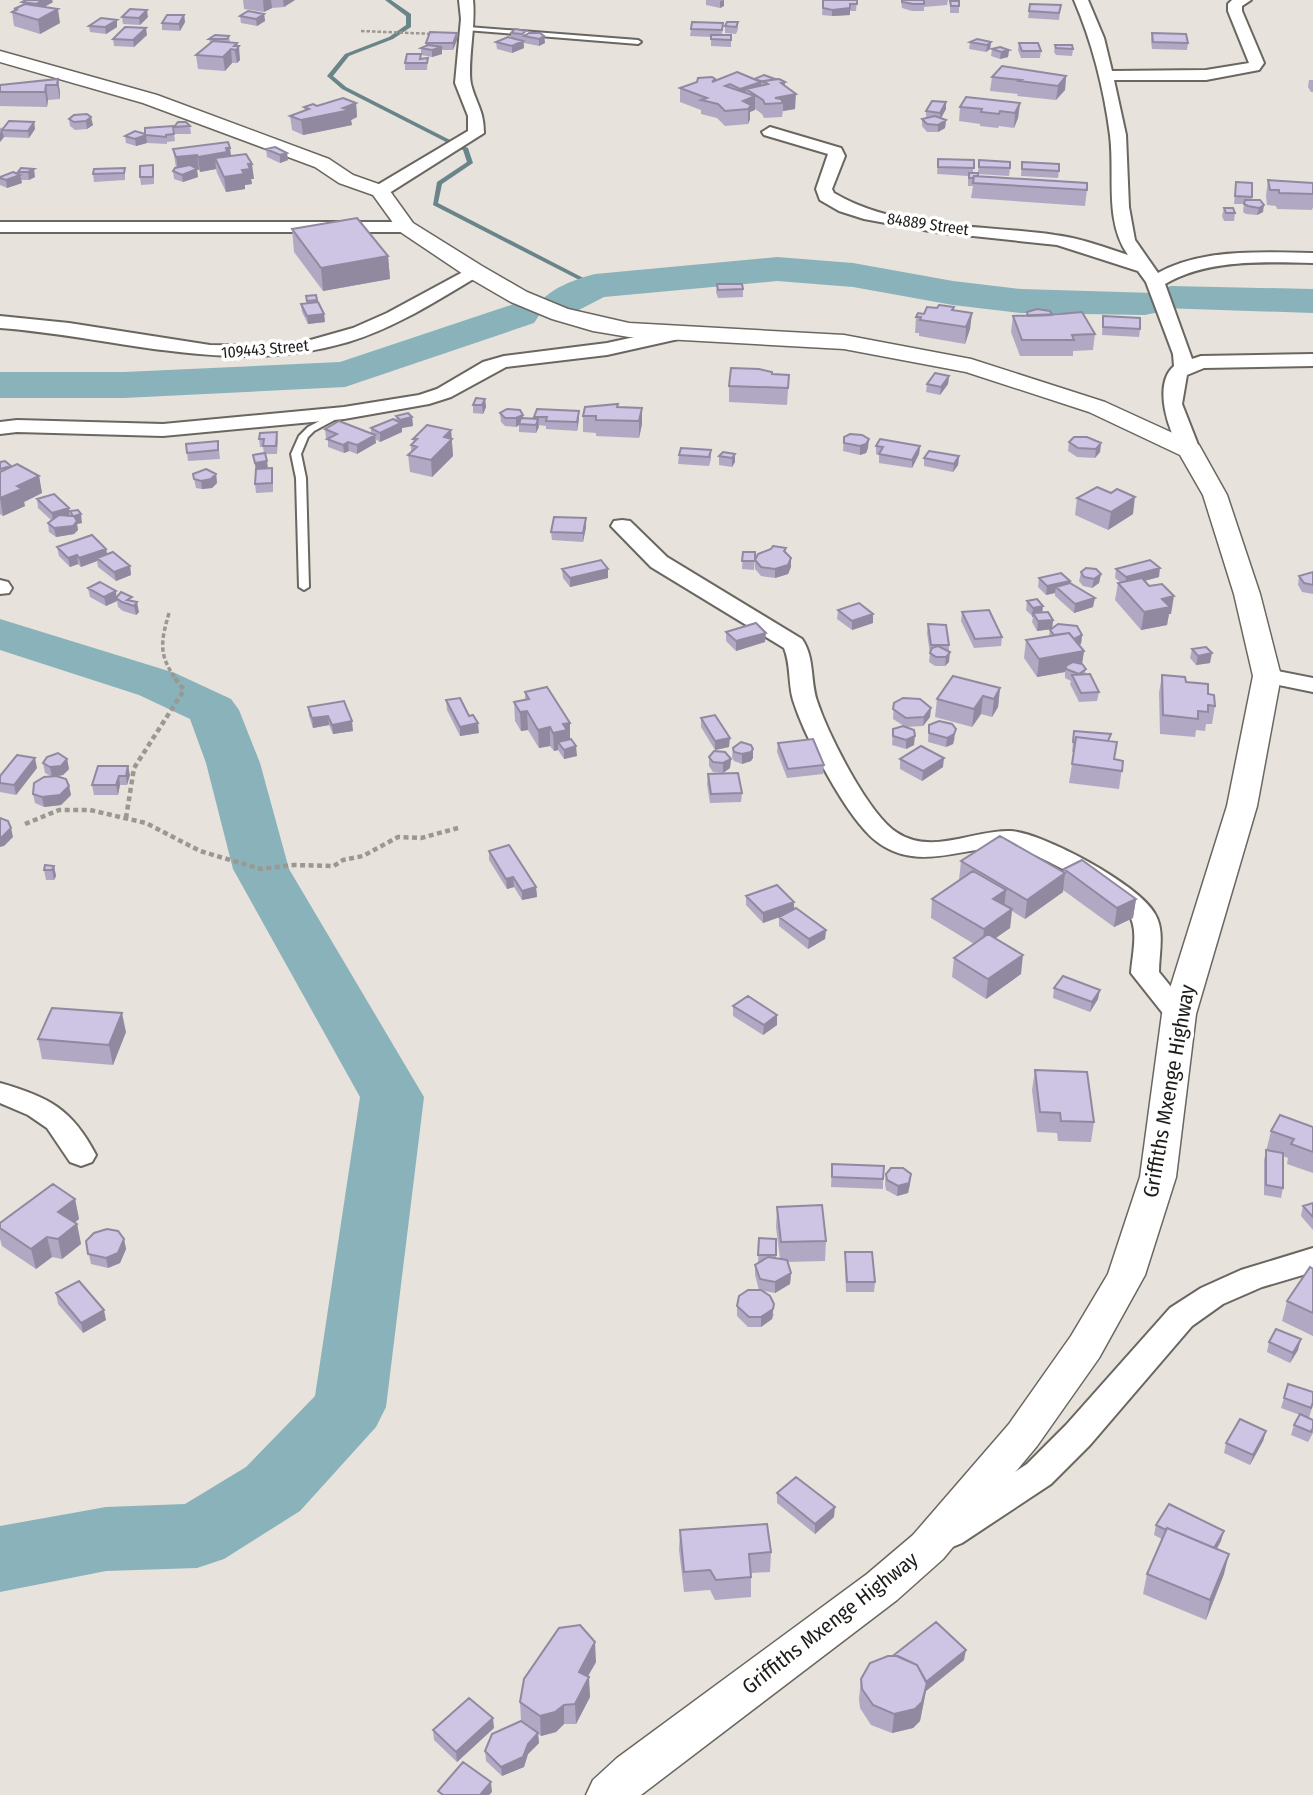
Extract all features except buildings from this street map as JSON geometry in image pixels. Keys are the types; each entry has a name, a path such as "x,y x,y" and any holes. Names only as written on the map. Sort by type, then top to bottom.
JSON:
{"street":[{"path":"380,191 476,133 476,116 463,83 468,27 466,0"},
{"path":"1081,0 1097,38 1118,135 1121,207 1126,240 1129,249 1151,275 1182,354 1184,368 1178,372 1172,404 1189,450 1215,495 1247,594 1267,677 1313,685"},
{"path":"1106,76 1206,75 1254,67 1257,63 1235,11 1235,4 1244,0"},
{"path":"447,3 468,27"},
{"path":"0,56 150,99 322,163 346,179 380,191 406,227 474,271 519,297 593,324 676,334 768,336 844,342 971,366 1097,407 1189,450"},
{"name":"84889 Street","path":"769,132 835,151 836,156 824,190 826,196 842,207 939,226 1061,240 1151,275"},
{"path":"0,227 406,227"},
{"path":"1151,275 1164,275 1215,261 1313,258"},
{"name":"109443 Street","path":"0,322 77,330 196,351 228,354 290,350 364,330 421,302 474,271"},
{"path":"0,428 17,426 163,430 246,424 344,412 422,400 444,393 490,366 504,362 607,349 676,334"},
{"path":"1178,372 1201,362 1313,360"},
{"path":"622,526 659,562 784,636 793,645 802,667 804,699 848,784 873,825 905,846 923,850 949,850 1010,839 1026,841 1041,846 1113,890 1143,913 1147,935 1145,973 1179,1014"},
{"name":"Griffiths Mxenge Highway","path":"609,1795 633,1773 755,1680 882,1587 928,1546 1023,1435 1085,1347 1126,1275 1158,1177 1179,1014 1242,806 1267,677"},
{"path":"0,1093 35,1104 58,1119 71,1133 81,1155"},
{"path":"928,1546 1039,1474 1078,1435 1181,1317 1212,1296 1252,1278 1313,1260"}],"lane":[{"path":"468,27 638,42"},
{"path":"304,587 300,478 296,454 304,436 311,429 344,412"}],"path":[{"path":"361,32 468,27"},
{"path":"126,818 134,768 184,690 163,662 163,634 169,612"},
{"path":"25,824 59,810 90,810 146,823 200,851 261,869 294,865 334,866 343,860 363,856 398,837 410,839 434,836 458,828"}],"waterway":[{"path":"388,0 409,15 409,26 391,38 347,55 330,76 344,88 452,143"},
{"path":"457,146 466,149 470,163 439,183 435,204 595,286"},
{"path":"559,304 595,286 777,269 853,275 953,293 1021,301 1145,303"},
{"path":"1171,298 1313,301"},
{"path":"0,385 124,385 345,374 520,314"},
{"path":"0,634 157,684 213,710 233,763 261,869 392,1097 350,1407 273,1489 197,1536 106,1539 0,1559"}]}
